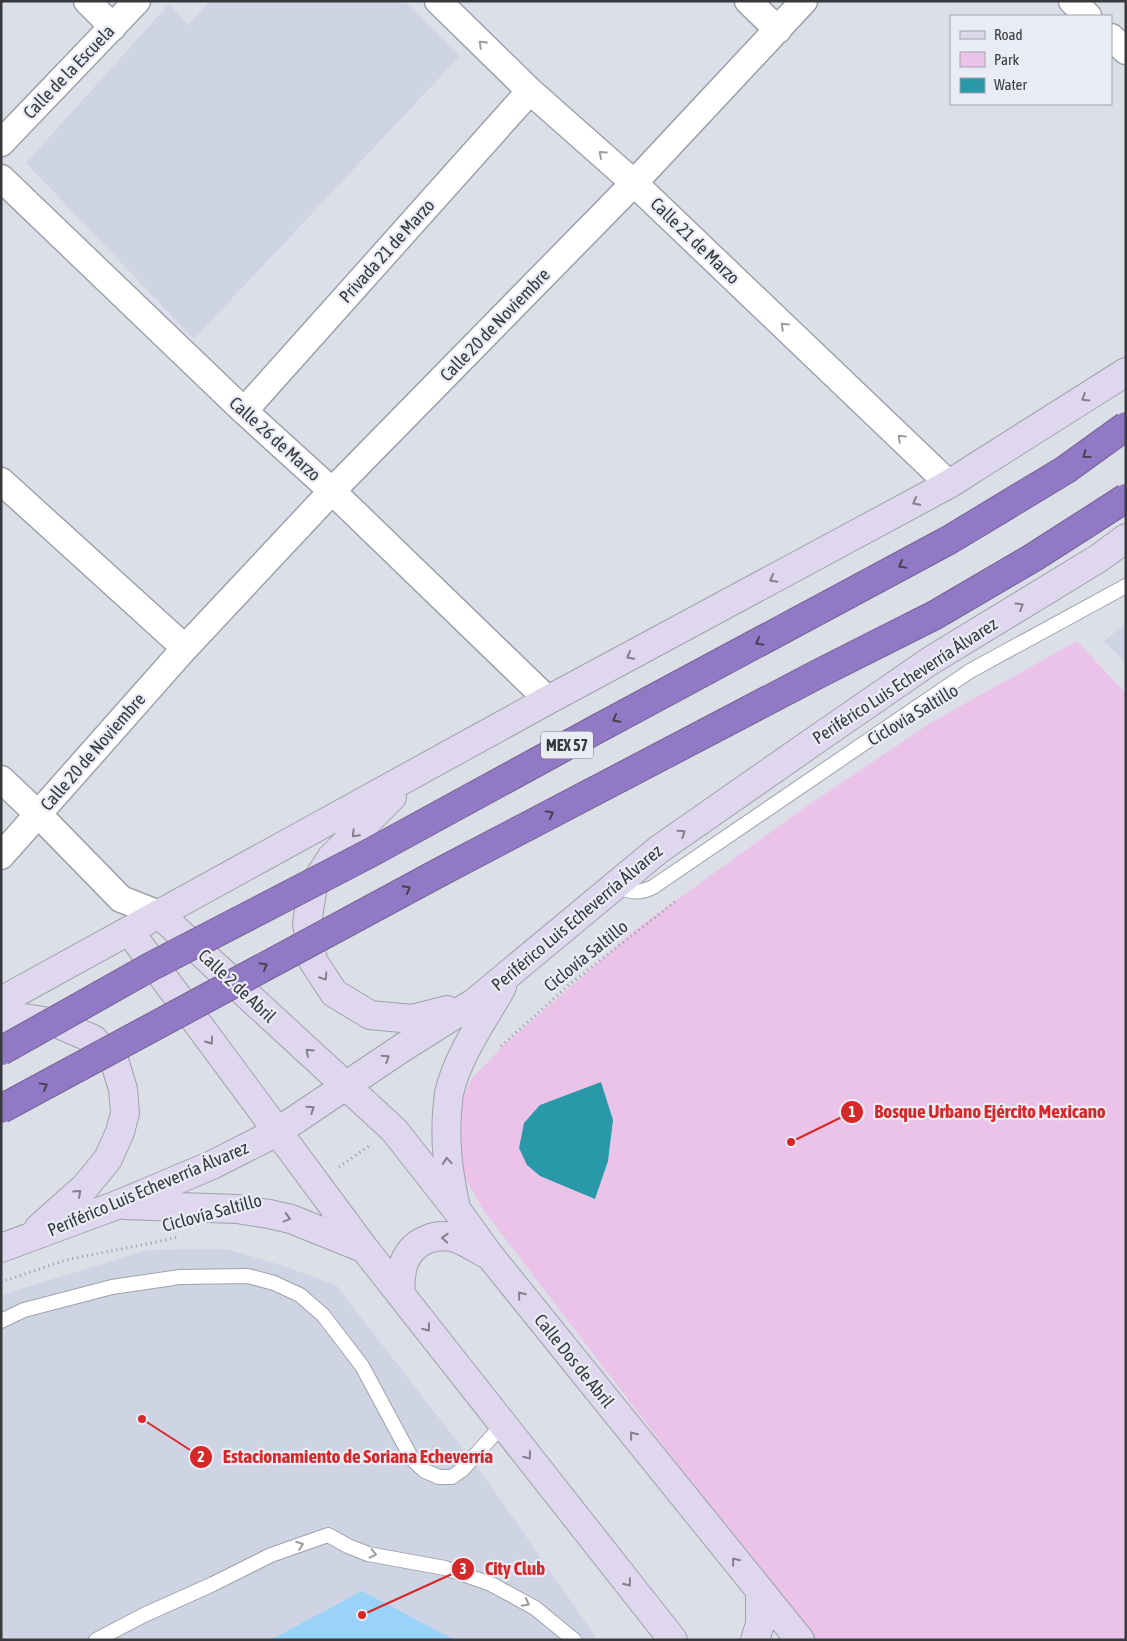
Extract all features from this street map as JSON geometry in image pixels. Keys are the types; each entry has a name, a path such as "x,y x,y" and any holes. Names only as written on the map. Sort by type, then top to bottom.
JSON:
{"highway":[{"name":"MEX 57","path":"1,1051 152,966 370,853 597,728 949,540 1065,470 1126,426"},
{"name":"Periférico Luis Echeverría Álvarez","path":"1,1109 442,871 935,614 1034,557 1126,498"}],"street":[{"path":"87,1 113,27"},
{"name":"Calle de la Escuela","path":"1,143 137,1"},
{"name":"Calle 21 de Marzo","path":"438,1 530,91 634,182 949,484"},
{"path":"748,1 778,30"},
{"name":"Calle 20 de Noviembre","path":"1,856 184,648 332,491 634,182 804,1"},
{"path":"1072,1 1087,15"},
{"path":"1112,38 1126,51"},
{"name":"Privada 21 de Marzo","path":"244,411 530,91"},
{"name":"Calle 26 de Marzo","path":"1,178 244,411 332,491 548,700"},
{"path":"1,1001 548,700 949,484 1126,372"},
{"path":"1,481 184,648"},
{"name":"Periférico Luis Echeverría Álvarez","path":"1,1248 117,1204 212,1165 277,1132 345,1085 475,1002 658,850 914,672 1099,558 1126,538"},
{"path":"414,775 331,858 313,886 306,923 313,960 334,993 370,1015 412,1019 475,1002"},
{"name":"Calle 2 de Abril","path":"1,779 121,899 159,914 345,1085"},
{"path":"121,899 129,931 277,1132 364,1248 673,1640"},
{"path":"456,1209 447,1166 446,1133 449,1094 456,1071 469,1044 511,973"},
{"path":"1,1021 18,1017 56,1023 93,1039 116,1062 123,1089 125,1113 120,1132 108,1159 85,1187 29,1238"},
{"name":"Calle Dos de Abril","path":"345,1085 394,1130 490,1256 800,1640"},
{"path":"117,1204 237,1209 269,1214 291,1218 364,1248"},
{"path":"400,1294 404,1262 412,1250 425,1239 444,1236 459,1239 490,1256"},
{"path":"755,1640 760,1624 760,1592"}],"lane":[{"path":"615,886 631,892 639,892 653,887 970,671 1126,586"},
{"path":"1,1321 24,1310 112,1287 180,1277 248,1276 274,1283 300,1295 323,1314 362,1366 412,1459 426,1471 439,1477 452,1477 463,1469 503,1424"},
{"path":"96,1640 144,1615 271,1555 328,1535 368,1554 445,1568 491,1584 535,1608 574,1640"}],"path":[{"name":"Ciclovía Saltillo","path":"498,1049 569,986 682,895"},
{"path":"315,1183 394,1130"},
{"name":"Ciclovía Saltillo","path":"1,1282 66,1260 183,1237"}],"shaded area":[{"path":"210,1 404,1 460,56 194,339 26,163 169,4 188,25"},
{"path":"1126,623 1126,663 1104,641"},
{"path":"226,1249 284,1266 336,1285 484,1476 598,1640 1,1640 1,1295 147,1250"}],"green space":[{"path":"1077,641 1126,694 1126,1640 812,1640 484,1211 464,1177 457,1153 459,1104 472,1078 506,1043 639,927 810,804 932,722"}],"water":[{"path":"601,1082 613,1120 608,1161 595,1199 540,1176 527,1165 519,1148 524,1123 540,1105"}],"building":[{"path":"362,1591 455,1640 270,1640"}],"place":[{"name":"Bosque Urbano Ejército Mexicano","path":"791,1142"},
{"name":"Estacionamiento de Soriana Echeverría","path":"142,1419"},
{"name":"City Club","path":"362,1615"}]}
